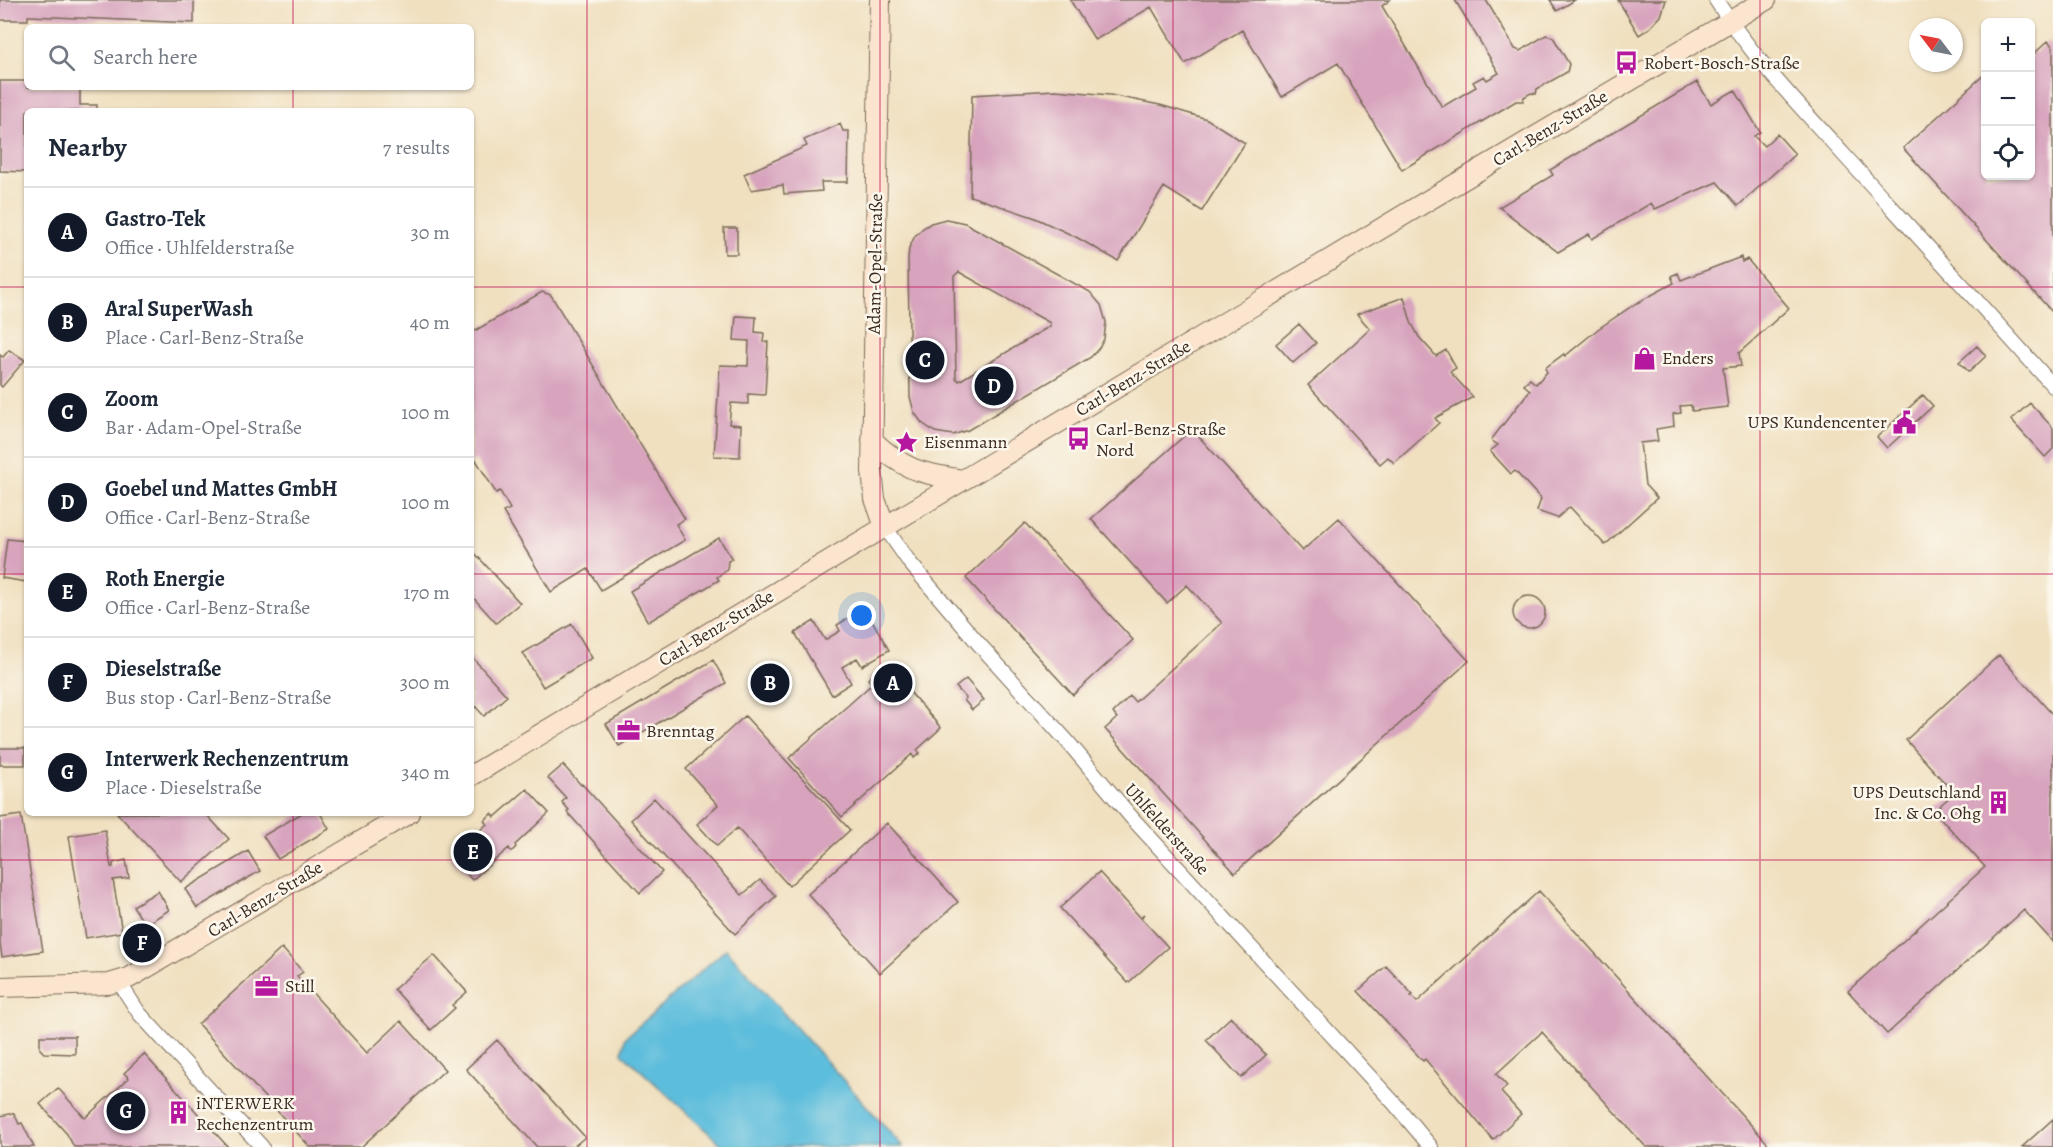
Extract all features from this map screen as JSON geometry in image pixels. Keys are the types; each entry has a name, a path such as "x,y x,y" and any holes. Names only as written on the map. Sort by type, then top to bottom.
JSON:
{"main road":[{"name":"Adam-Opel-Straße","path":"880,0 872,440 873,486 885,527"},
{"name":"Carl-Benz-Straße","path":"474,775 1766,0"},
{"path":"872,440 897,461 914,470 963,480"},
{"name":"Carl-Benz-Straße","path":"0,987 119,982 142,972 404,816"}],"street":[{"path":"1716,0 1782,87 1964,285 2053,386"},
{"name":"Uhlfelderstraße","path":"885,527 910,563 1132,818 1394,1103 1431,1147"},
{"path":"119,982 139,1013 262,1147"}],"water":[{"path":"726,949 903,1147 724,1147 622,1053 625,1038"}],"building":[{"path":"0,0 194,0 194,23 30,16 28,20 0,20"},
{"path":"1070,0 1390,0 1382,6 1442,107 1476,87 1473,82 1484,76 1487,80 1499,73 1455,0 1486,0 1515,49 1520,51 1546,35 1553,37 1569,64 1567,72 1537,89 1536,94 1531,93 1524,97 1523,101 1516,101 1402,170 1338,63 1282,97 1242,30 1185,64 1151,7 1095,40"},
{"path":"1550,0 1575,0 1557,11"},
{"path":"1618,0 1666,0 1661,16 1650,28 1639,35"},
{"path":"2048,41 2053,47 2053,313 1903,148 1981,78 1981,180 2035,180 2035,53"},
{"path":"0,81 24,81 24,90 80,90 80,105 97,105 97,108 24,108 24,172 0,171"},
{"path":"1697,82 1711,104 1735,90 1760,132 1754,136 1764,146 1777,134 1795,154 1738,206 1717,182 1655,209 1651,203 1592,239 1589,234 1558,252 1499,207 1553,175 1550,170"},
{"path":"1056,90 1110,95 1160,105 1207,119 1245,143 1202,211 1164,187 1118,261 1076,237 1033,217 970,196 972,95"},
{"path":"840,124 843,131 849,131 848,182 821,182 822,191 784,194 783,185 751,190 744,174 807,146 804,140"},
{"path":"946,219 965,223 1090,292 1101,305 1106,322 1104,339 1091,357 968,430 953,435 935,432 922,423 914,412 910,397 909,248 915,236 931,223","holes":["959,272 1050,323 1050,326 959,381 956,378 954,276"]},
{"path":"724,228 737,228 737,254 725,254"},
{"path":"1741,257 1742,262 1747,259 1789,308 1739,353 1741,366 1723,368 1728,407 1692,411 1691,405 1680,406 1681,413 1673,414 1674,426 1656,429 1658,441 1640,443 1645,485 1657,498 1605,545 1570,507 1557,518 1537,511 1541,499 1515,471 1511,474 1490,451 1498,445 1491,440 1530,390 1524,385 1530,379 1536,384 1547,372 1545,368 1564,354 1565,356 1598,329 1635,304 1674,283 1671,276 1678,273 1681,280"},
{"path":"542,292 551,295 685,519 676,524 685,540 601,590 588,569 551,592 503,512 510,509 500,491 496,493 476,460 474,461 474,331"},
{"path":"1404,297 1411,322 1419,337 1436,356 1446,350 1456,368 1450,372 1473,397 1435,418 1439,423 1394,463 1388,457 1380,464 1308,385 1370,329 1357,314"},
{"path":"736,316 756,317 755,332 764,333 763,342 768,342 765,395 748,394 748,404 731,403 729,424 741,425 740,457 714,456 720,365 748,366 749,341 734,340"},
{"path":"1299,324 1316,343 1293,363 1276,344"},
{"path":"1977,346 1986,356 1969,372 1959,362"},
{"path":"9,350 24,361 2,387 0,385 0,355 3,357"},
{"name":"UPS Kundencenter","path":"1923,395 1933,406 1887,448 1877,437"},
{"path":"2030,403 2053,428 2053,449 2045,457 2011,420"},
{"path":"1192,429 1302,551 1339,518 1469,661 1235,873 1105,729 1117,718 1113,713 1130,696 1135,702 1222,623 1187,585 1167,603 1091,519"},
{"path":"1025,523 1133,640 1073,695 966,578"},
{"path":"719,538 732,559 728,561 727,570 717,577 719,580 648,622 630,591"},
{"path":"7,539 24,541 24,582 2,578"},
{"path":"474,552 520,603 496,623 474,598"},
{"path":"1529,596 1541,600 1545,612 1541,624 1529,628 1517,624 1513,612 1517,600"},
{"path":"865,608 889,650 862,666 857,658 842,667 851,683 832,695 795,633 814,621 825,640 840,631 837,625"},
{"path":"572,624 592,658 543,687 523,653"},
{"name":"UPS Deutschland Inc. & Co. Ohg","path":"1999,655 2053,715 2053,942 2024,910 1887,1034 1848,991 1985,867 1934,811 1954,793 1906,740"},
{"path":"474,659 507,696 484,716 475,706"},
{"path":"713,660 726,683 619,746 606,724"},
{"path":"884,665 941,728 917,750 920,753 914,758 912,754 842,817 789,758 872,684 868,679"},
{"path":"762,667 787,688 779,698 753,678"},
{"path":"966,679 984,700 972,710 964,700 966,698 956,687"},
{"path":"745,716 850,830 789,886 737,828 717,846 697,824 718,805 686,769"},
{"path":"0,748 24,748 24,765 0,765"},
{"path":"563,765 662,872 640,893 567,812 569,810 562,802 566,798 548,778"},
{"path":"527,789 549,813 515,845 516,847 511,852 509,848 472,880 451,856 487,824 484,821 492,813 495,817"},
{"path":"654,798 742,895 760,880 776,896 735,934 631,820"},
{"path":"21,815 43,951 2,957 0,944 0,818"},
{"path":"120,816 208,816 229,839 181,882"},
{"path":"297,816 322,816 329,829 278,859 263,836"},
{"path":"887,823 958,902 880,973 808,894"},
{"path":"105,830 111,867 113,863 126,860 129,878 113,880 122,932 86,938 69,836"},
{"path":"248,851 260,871 197,908 185,889"},
{"path":"1099,872 1140,917 1144,914 1141,918 1168,947 1128,983 1060,908"},
{"path":"158,891 169,910 145,925 133,906"},
{"path":"1539,891 1771,1147 1646,1147 1542,1032 1496,1074 1507,1086 1501,1092 1521,1114 1493,1140 1425,1059 1423,1061 1358,991 1386,966 1417,1002"},
{"path":"282,948 303,972 297,976 367,1053 401,1021 445,1070 361,1147 310,1147 198,1024"},
{"path":"434,955 467,992 452,1005 455,1008 431,1030 394,989"},
{"path":"1231,1017 1266,1055 1241,1078 1206,1040"},
{"path":"40,1036 75,1036 75,1054 44,1053 40,1049"},
{"path":"497,1040 585,1137 573,1147 537,1147 466,1069"},
{"name":"iNTERWERK Rechenzentrum","path":"144,1054 228,1147 74,1147 67,1134 40,1104 58,1088 85,1118 129,1078 124,1073"},
{"path":"14,1113 19,1124 22,1123 34,1147 0,1147 0,1116"},
{"path":"2053,1119 2053,1147 2022,1147"}],"place":[{"name":"Robert-Bosch-Straße","path":"1626,63"},
{"name":"Enders","path":"1644,358"},
{"name":"Zoom","path":"925,360"},
{"name":"Goebel und Mattes GmbH","path":"994,386"},
{"name":"UPS Kundencenter","path":"1905,422"},
{"name":"Carl-Benz-Straße Nord","path":"1078,439"},
{"name":"Eisenmann","path":"906,442"},
{"name":"Aral SuperWash","path":"770,683"},
{"name":"Gastro-Tek","path":"893,683"},
{"name":"Brenntag","path":"628,731"},
{"name":"UPS Deutschland Inc. & Co. Ohg","path":"1999,802"},
{"name":"Roth Energie","path":"473,852"},
{"name":"Dieselstraße","path":"142,943"},
{"name":"Still","path":"267,986"},
{"name":"Interwerk Rechenzentrum","path":"126,1111"},
{"name":"iNTERWERK Rechenzentrum","path":"178,1113"}]}
